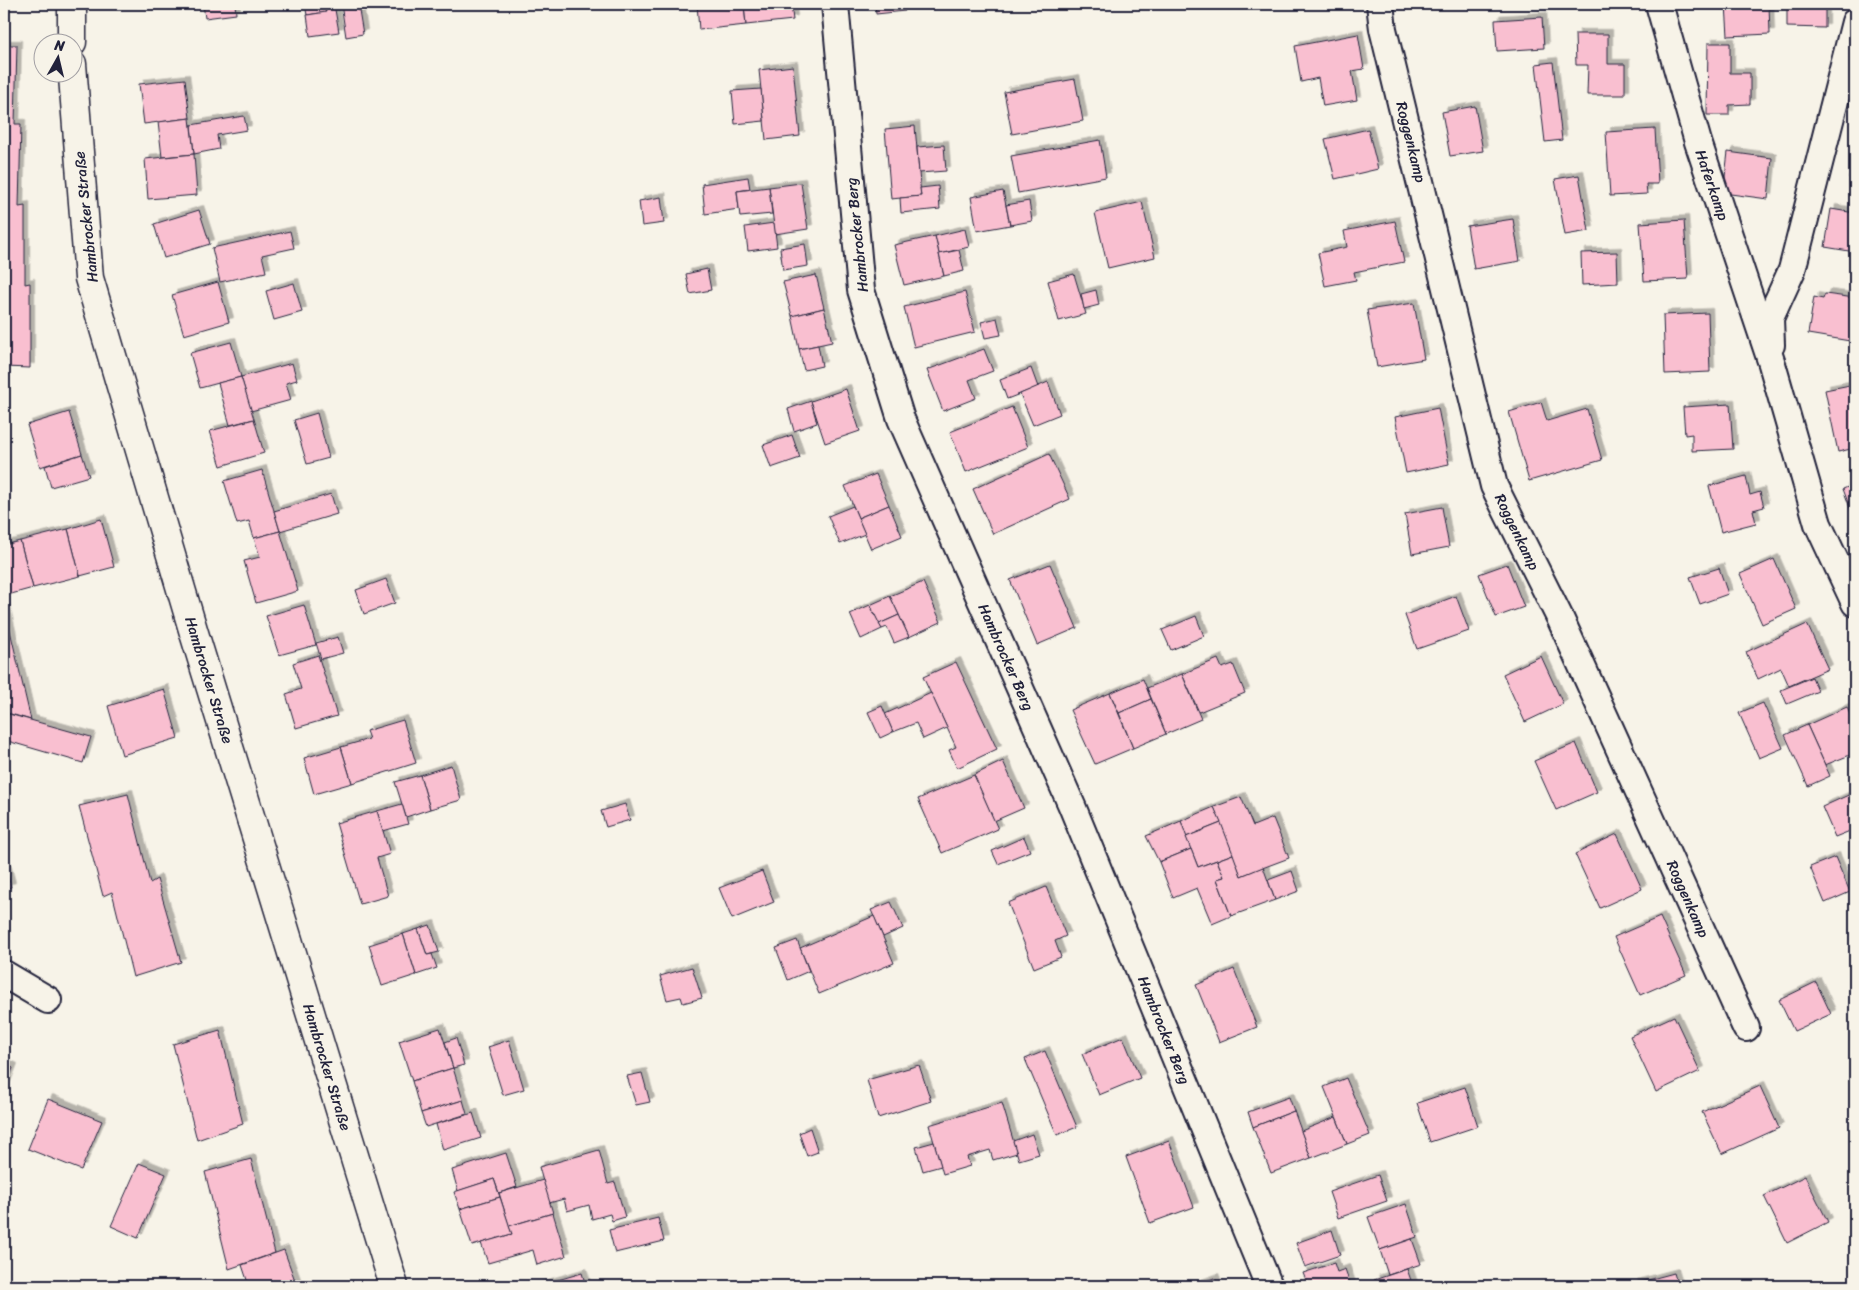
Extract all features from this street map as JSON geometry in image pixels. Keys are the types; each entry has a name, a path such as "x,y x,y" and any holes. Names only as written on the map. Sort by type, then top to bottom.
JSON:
{"street":[{"path":"72,4 72,32"},
{"name":"Hambrocker Berg","path":"835,4 861,290 902,419 1072,806 1269,1286"},
{"name":"Roggenkamp","path":"1380,4 1383,29 1494,486 1560,618 1746,1028"},
{"name":"Haferkamp","path":"1658,4 1698,142 1772,364 1818,524 1855,603"},
{"name":"Haferkamp","path":"1772,364 1770,318 1792,270 1855,22"},
{"name":"Hambrocker Straße","path":"74,82 90,278 194,633 394,1286"},
{"path":"4,974 48,1000"}],"building":[{"path":"203,4 235,4 236,14 205,18"},
{"path":"305,4 324,4 326,12 307,15"},
{"path":"324,4 334,4 339,32 310,36 307,15 326,12"},
{"path":"341,4 358,4 363,34 346,37"},
{"path":"697,4 744,4 746,25 699,30"},
{"path":"744,4 791,4 793,20 746,25"},
{"path":"875,4 905,4 905,11 876,14"},
{"path":"1672,4 1726,4 1726,6 1672,7"},
{"path":"1726,4 1769,4 1770,34 1728,36"},
{"path":"1787,4 1825,4 1825,28 1787,27"},
{"path":"1542,17 1544,48 1497,51 1495,20"},
{"path":"1358,34 1364,69 1352,71 1357,100 1323,106 1318,78 1301,82 1295,46"},
{"path":"1575,34 1608,34 1608,64 1625,64 1625,95 1587,95 1588,65 1576,65"},
{"path":"1708,43 1730,43 1730,73 1750,73 1750,104 1729,105 1729,115 1707,115"},
{"path":"4,45 17,45 15,124 21,124 19,207 25,206 25,284 30,283 30,368 4,367"},
{"path":"1553,62 1562,140 1545,142 1536,64"},
{"path":"793,66 800,136 766,140 759,70"},
{"path":"185,79 190,118 144,124 139,84"},
{"path":"1075,79 1083,121 1012,134 1004,92"},
{"path":"761,89 764,121 735,124 732,91"},
{"path":"1475,106 1483,151 1450,156 1442,112"},
{"path":"244,116 247,130 217,135 219,149 194,154 191,125"},
{"path":"190,118 194,154 162,157 158,122"},
{"path":"915,126 921,196 891,199 885,129"},
{"path":"1368,129 1378,169 1335,179 1325,139"},
{"path":"1655,129 1658,184 1646,184 1647,194 1610,196 1606,132"},
{"path":"1100,140 1106,177 1018,193 1011,156"},
{"path":"944,145 946,171 919,173 917,147"},
{"path":"1855,148 1855,179 1849,178"},
{"path":"1728,152 1772,158 1768,199 1723,193"},
{"path":"194,154 197,195 148,199 145,159"},
{"path":"1579,175 1589,231 1565,235 1555,179"},
{"path":"748,177 750,189 737,191 739,209 705,214 702,184"},
{"path":"801,183 808,229 775,234 769,187"},
{"path":"938,186 940,209 901,213 900,198 921,196 920,188"},
{"path":"769,187 772,214 740,217 737,191"},
{"path":"1003,191 1010,225 977,231 971,197"},
{"path":"661,197 664,223 642,226 639,201"},
{"path":"1029,201 1032,221 1010,225 1006,205"},
{"path":"1142,202 1155,257 1108,268 1095,213"},
{"path":"1831,209 1855,213 1855,252 1825,247"},
{"path":"199,210 210,244 164,258 154,224"},
{"path":"1513,219 1520,261 1474,269 1467,226"},
{"path":"1684,220 1688,279 1644,281 1640,223"},
{"path":"1395,221 1404,262 1354,272 1356,280 1325,286 1318,253 1347,247 1344,231"},
{"path":"774,223 777,247 748,251 745,227"},
{"path":"965,229 969,247 939,254 935,236"},
{"path":"290,231 294,248 262,255 266,272 220,282 212,248"},
{"path":"935,236 944,276 904,285 894,245"},
{"path":"805,244 808,266 783,270 780,248"},
{"path":"959,250 964,271 944,276 939,254"},
{"path":"1617,252 1618,283 1582,285 1581,253"},
{"path":"707,269 711,290 690,294 686,274"},
{"path":"1074,274 1086,314 1059,321 1048,281"},
{"path":"816,275 824,308 792,316 783,282"},
{"path":"218,282 229,322 184,335 172,295"},
{"path":"294,283 302,312 274,320 266,291"},
{"path":"1096,290 1099,305 1084,309 1081,294"},
{"path":"965,292 975,332 914,347 904,307"},
{"path":"1825,294 1855,298 1850,341 1808,334 1814,297 1823,299"},
{"path":"1414,303 1424,359 1377,367 1367,310"},
{"path":"824,308 832,342 799,349 792,316"},
{"path":"1708,313 1710,372 1665,374 1663,315"},
{"path":"997,318 1001,335 985,338 981,322"},
{"path":"231,342 241,377 200,388 190,353"},
{"path":"818,345 822,366 804,370 799,349"},
{"path":"984,349 993,371 969,380 976,398 943,411 927,370"},
{"path":"292,363 297,380 286,383 291,400 251,411 241,377"},
{"path":"1031,368 1038,387 1007,399 1000,380"},
{"path":"241,377 254,419 230,425 218,383"},
{"path":"1048,382 1060,414 1033,425 1020,394"},
{"path":"1855,384 1855,448 1838,452 1825,390"},
{"path":"846,389 860,431 825,443 811,401"},
{"path":"811,401 817,423 794,431 788,409"},
{"path":"1541,402 1547,421 1587,409 1602,460 1529,481 1509,412"},
{"path":"1730,404 1733,449 1692,451 1692,434 1685,435 1683,407"},
{"path":"1012,407 1028,447 966,472 950,432"},
{"path":"1438,408 1449,464 1406,473 1395,417"},
{"path":"69,412 82,454 40,467 27,425"},
{"path":"317,413 329,458 307,464 294,420"},
{"path":"254,419 264,453 221,466 210,431"},
{"path":"792,435 800,458 771,468 763,445"},
{"path":"82,454 89,476 51,487 45,466"},
{"path":"1049,454 1070,499 993,534 973,489"},
{"path":"262,470 280,531 254,538 249,521 237,524 224,481"},
{"path":"876,474 889,505 858,518 845,486"},
{"path":"1746,476 1750,495 1760,492 1764,507 1753,510 1756,523 1721,532 1709,486"},
{"path":"1855,484 1855,521 1843,489"},
{"path":"331,494 337,514 280,531 274,511"},
{"path":"889,505 902,536 871,549 858,518"},
{"path":"853,506 865,534 840,544 828,516"},
{"path":"1442,507 1449,547 1412,554 1405,514"},
{"path":"101,519 114,567 80,576 68,529"},
{"path":"68,529 80,576 33,588 20,541"},
{"path":"280,531 298,591 256,603 244,561 260,557 254,538"},
{"path":"20,541 33,588 4,596 4,545"},
{"path":"1774,559 1796,609 1762,624 1740,574"},
{"path":"1050,564 1077,628 1037,645 1010,580"},
{"path":"1507,564 1524,607 1496,617 1479,574"},
{"path":"1719,568 1728,594 1700,604 1690,577"},
{"path":"386,579 395,603 364,614 356,590"},
{"path":"923,582 941,622 909,637 890,596"},
{"path":"890,596 899,615 879,624 870,605"},
{"path":"1456,596 1469,631 1417,649 1405,615"},
{"path":"4,605 31,720 4,712"},
{"path":"304,605 316,645 279,655 266,616"},
{"path":"870,605 882,629 861,639 850,614"},
{"path":"899,615 909,637 894,643 887,627 882,629 879,624"},
{"path":"1196,616 1204,636 1171,650 1162,630"},
{"path":"1807,624 1828,669 1789,686 1781,668 1758,679 1746,652"},
{"path":"338,637 343,653 321,659 316,643"},
{"path":"318,655 337,716 296,728 286,694 301,689 293,663"},
{"path":"1541,656 1563,704 1525,722 1503,674"},
{"path":"1218,659 1222,668 1233,664 1245,693 1199,712 1182,674"},
{"path":"956,662 997,749 957,768 949,750 956,747 923,677"},
{"path":"1182,674 1201,719 1166,734 1147,688"},
{"path":"1812,677 1818,691 1787,704 1781,690"},
{"path":"1143,679 1151,699 1119,713 1110,693"},
{"path":"164,689 178,738 122,755 108,706"},
{"path":"931,693 947,728 923,739 916,723 893,732 885,714"},
{"path":"1110,693 1133,748 1095,764 1070,710"},
{"path":"1151,699 1166,734 1133,748 1119,713"},
{"path":"1763,703 1783,748 1759,758 1739,713"},
{"path":"882,706 893,732 880,738 868,712"},
{"path":"1847,707 1855,727 1855,753 1825,765 1807,725"},
{"path":"9,714 91,737 83,763 4,740 4,731"},
{"path":"403,720 416,763 352,783 341,747 369,739 366,731"},
{"path":"1807,725 1830,776 1808,786 1785,735"},
{"path":"1576,743 1597,792 1556,810 1534,761"},
{"path":"341,747 352,783 314,794 304,758"},
{"path":"1003,761 1024,808 994,821 974,775"},
{"path":"451,765 461,800 430,809 420,775"},
{"path":"420,775 430,809 406,817 395,782"},
{"path":"974,775 998,829 942,853 918,799"},
{"path":"1855,792 1855,829 1835,837 1822,807"},
{"path":"128,794 150,883 157,879 181,962 133,977 112,892 103,896 79,806"},
{"path":"1241,797 1253,826 1273,818 1289,858 1241,876 1214,807"},
{"path":"402,804 408,824 383,831 377,811"},
{"path":"625,804 630,820 606,827 601,811"},
{"path":"1214,807 1221,823 1186,837 1181,821"},
{"path":"377,811 390,854 377,858 388,896 360,904 336,823"},
{"path":"1181,821 1191,849 1159,862 1146,836"},
{"path":"1221,823 1233,854 1198,867 1186,837"},
{"path":"1617,834 1642,889 1600,908 1575,854"},
{"path":"1024,837 1030,851 998,864 992,851"},
{"path":"1191,849 1198,867 1217,860 1224,877 1217,879 1231,916 1212,924 1197,888 1173,898 1159,862"},
{"path":"1233,854 1241,876 1263,867 1275,900 1231,916 1217,879 1224,877 1217,860"},
{"path":"1835,857 1850,892 1825,903 1810,867"},
{"path":"4,861 11,887 4,889"},
{"path":"762,871 774,902 732,919 719,888"},
{"path":"1292,871 1299,891 1275,900 1268,880"},
{"path":"1046,887 1066,936 1055,941 1061,957 1034,968 1008,903"},
{"path":"891,902 903,928 883,937 871,910"},
{"path":"874,916 894,963 819,994 800,948"},
{"path":"1660,917 1686,975 1640,995 1614,937"},
{"path":"430,925 439,952 427,955 418,929"},
{"path":"418,929 427,955 432,954 437,968 416,975 403,934"},
{"path":"403,934 416,975 382,986 369,945"},
{"path":"797,940 809,971 788,980 776,948"},
{"path":"692,967 702,998 683,1003 681,997 667,1000 660,976"},
{"path":"1234,969 1257,1027 1219,1042 1196,985"},
{"path":"1816,982 1831,1014 1794,1031 1779,1000"},
{"path":"1674,1016 1700,1071 1656,1092 1630,1036"},
{"path":"440,1028 453,1068 412,1081 399,1041"},
{"path":"220,1030 243,1124 197,1140 173,1044"},
{"path":"1123,1037 1140,1078 1099,1095 1082,1054"},
{"path":"456,1038 464,1065 453,1068 445,1042"},
{"path":"509,1040 524,1089 503,1095 488,1047"},
{"path":"1045,1051 1077,1127 1057,1135 1025,1059"},
{"path":"4,1064 13,1068 4,1091"},
{"path":"919,1065 931,1101 878,1118 867,1080"},
{"path":"453,1068 463,1100 421,1113 412,1081"},
{"path":"642,1073 650,1102 636,1105 627,1076"},
{"path":"1346,1078 1370,1135 1347,1144 1324,1087"},
{"path":"1760,1086 1779,1128 1722,1154 1702,1112"},
{"path":"1465,1087 1478,1126 1430,1142 1417,1103"},
{"path":"1289,1097 1294,1111 1253,1127 1248,1112"},
{"path":"48,1099 102,1121 81,1170 28,1149"},
{"path":"463,1100 467,1114 426,1127 421,1113"},
{"path":"1002,1103 1017,1153 993,1160 990,1150 967,1157 970,1166 943,1174 929,1125"},
{"path":"1294,1111 1311,1158 1271,1173 1253,1127"},
{"path":"473,1113 481,1138 443,1150 436,1124"},
{"path":"1336,1117 1347,1144 1311,1158 1301,1131"},
{"path":"810,1128 818,1152 807,1156 799,1133"},
{"path":"1032,1134 1039,1154 1019,1160 1013,1141"},
{"path":"1169,1141 1194,1207 1150,1223 1126,1157"},
{"path":"934,1142 941,1166 923,1171 916,1147"},
{"path":"599,1150 608,1184 615,1182 625,1217 612,1221 610,1214 592,1219 589,1205 567,1211 564,1199 549,1203 539,1167"},
{"path":"506,1153 517,1187 499,1193 494,1179 458,1191 452,1170"},
{"path":"251,1159 275,1253 229,1269 205,1172"},
{"path":"139,1163 166,1174 138,1238 111,1226"},
{"path":"1378,1175 1387,1201 1338,1218 1329,1192"},
{"path":"1805,1176 1828,1222 1787,1243 1764,1196"},
{"path":"494,1179 500,1197 460,1209 454,1192"},
{"path":"543,1180 553,1213 509,1226 499,1193"},
{"path":"500,1197 512,1234 472,1246 460,1209"},
{"path":"1406,1204 1417,1237 1380,1250 1368,1217"},
{"path":"553,1213 566,1256 537,1265 533,1250 488,1263 481,1243 512,1234 509,1226"},
{"path":"658,1218 664,1241 615,1253 609,1230"},
{"path":"1332,1230 1340,1255 1305,1267 1296,1243"},
{"path":"1412,1239 1421,1264 1388,1275 1380,1250"},
{"path":"284,1250 297,1286 249,1286 242,1265"},
{"path":"1334,1263 1337,1272 1345,1269 1351,1286 1308,1286 1303,1273"},
{"path":"1407,1269 1413,1286 1377,1286 1374,1280"},
{"path":"582,1273 586,1286 537,1286"},
{"path":"1674,1273 1678,1286 1634,1286 1633,1284"},
{"path":"1214,1278 1217,1286 1192,1286"}]}
